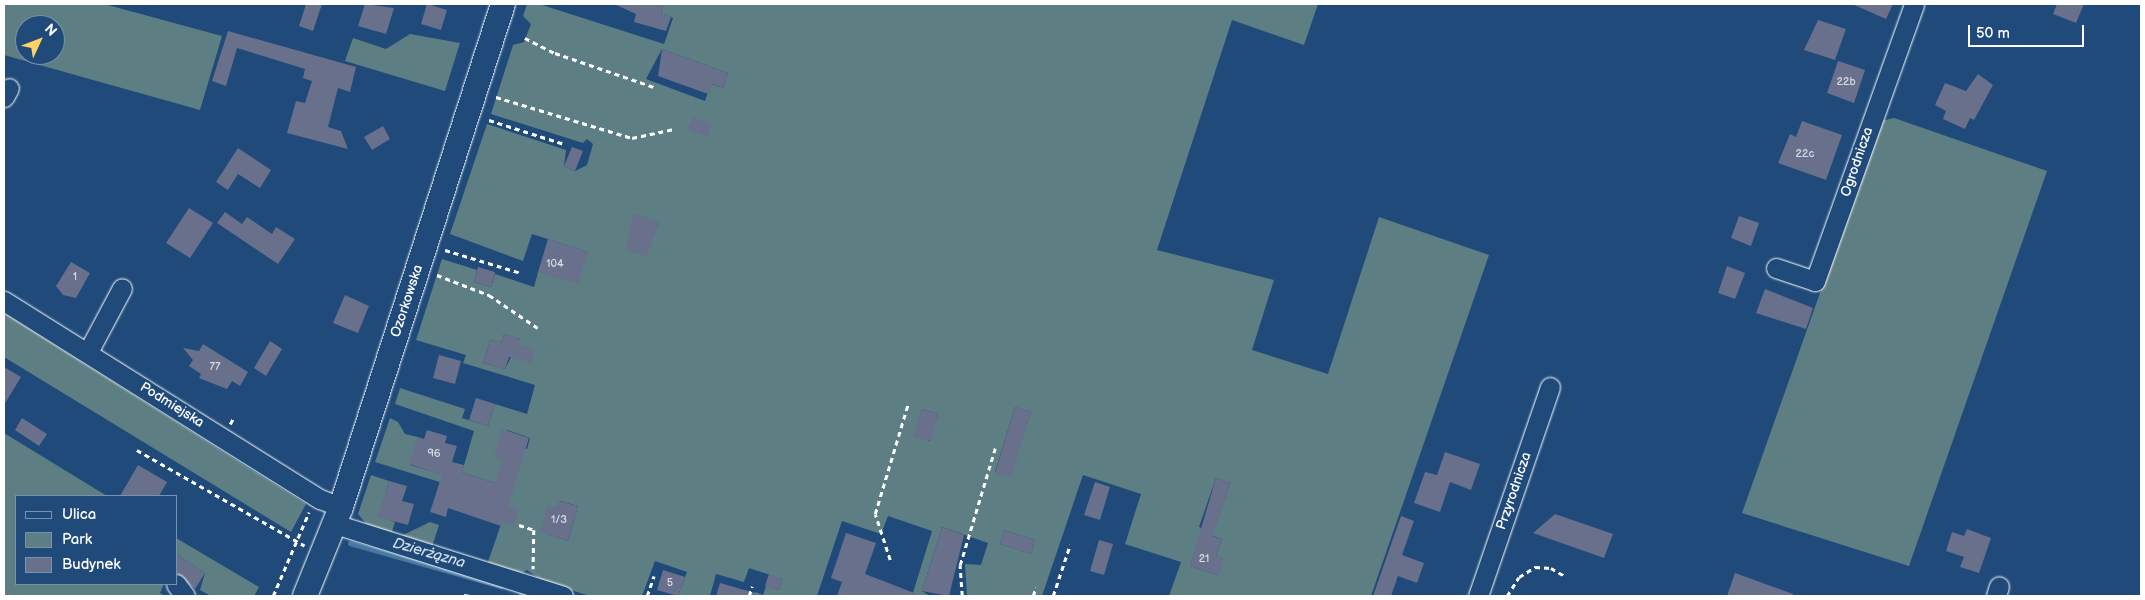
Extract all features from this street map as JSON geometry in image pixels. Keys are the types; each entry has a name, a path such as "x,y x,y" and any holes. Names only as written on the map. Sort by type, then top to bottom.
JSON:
{"main road":[{"name":"Ozorkowska","path":"305,596 338,515 503,4"}],"street":[{"name":"Ogrodnicza","path":"1776,268 1815,281 1914,4"},
{"path":"88,352 122,288"},
{"name":"Podmiejska","path":"4,301 314,495 338,515"},
{"name":"Przyrodnicza","path":"1478,596 1550,386"},
{"path":"338,515 528,585 563,596"},
{"path":"177,585 185,596"}],"path":[{"path":"525,38 555,53 654,86"},
{"path":"496,97 632,138 674,129"},
{"path":"489,120 564,144"},
{"path":"445,250 521,273"},
{"path":"437,275 489,295 538,328"},
{"path":"890,560 875,514 908,404"},
{"path":"962,596 960,565 996,445"},
{"path":"137,450 322,555"},
{"path":"273,596 298,542 314,495"},
{"path":"519,525 534,530 535,562 528,585"},
{"path":"1052,596 1070,545"},
{"path":"1507,596 1519,577 1534,567 1551,568 1565,576"},
{"path":"647,596 654,576"},
{"path":"749,596 752,586"},
{"path":"1033,596 1036,587"},
{"path":"464,595 471,596"}],"green space":[{"path":"4,4 104,4 222,36 200,110 40,65 65,65 65,15 15,15 15,58 4,55"},
{"path":"527,4 539,4 664,44 673,18 661,13 664,4 1318,4 1304,45 1232,20 1157,250 1274,280 1252,350 1328,374 1379,217 1489,255 1371,596 1169,596 1181,562 1125,544 1141,494 1083,475 1042,596 967,596 965,564 981,565 988,543 942,527 922,591 930,596 912,596 932,531 888,516 881,534 842,521 817,596 753,596 755,592 763,595 766,586 779,590 782,579 749,568 744,582 716,574 710,596 678,596 687,572 655,561 642,596 590,596 542,581 527,570 519,575 487,565 513,489 462,472 474,431 395,404 400,388 465,409 462,418 488,426 495,404 527,414 535,385 463,363 466,355 416,340 442,259 477,270 474,282 491,287 495,274 534,287 538,272 588,252 532,234 523,261 450,234 487,124 566,150 564,166 575,171 587,165 593,144 587,139 583,143 491,114 513,45 524,42 531,24 523,16","holes":["662,49 728,73 723,88 711,84 705,101 646,79","504,334 520,339 505,369 483,363 490,340 502,343","1015,407 1031,412 1010,477 995,472","922,409 938,414 930,441 914,436","507,430 530,438 527,449 503,441","1216,478 1230,483 1213,532 1199,527","560,501 578,506 568,541 541,532 548,506 557,508","1004,530 1035,540 1031,554 1000,544","1201,532 1222,539 1216,556 1223,559 1218,575 1190,566"]},
{"path":"410,34 460,43 445,91 345,61 353,38 386,49"},
{"path":"1894,118 2047,171 1909,566 1742,513 1881,121"},
{"path":"4,313 306,504 291,532 4,357"},
{"path":"390,418 398,422 405,434 418,437 410,465 437,473 439,466 446,484 375,462"},
{"path":"4,433 105,495 15,495 15,585 164,585 160,593 165,596 4,596"},
{"path":"371,475 389,481 379,516 395,522 391,535 370,528 358,514"},
{"path":"430,522 439,525 432,547 399,537"},
{"path":"178,539 259,587 254,596 211,596 200,590 205,573 178,555"}],"building":[{"path":"306,4 322,4 313,31 299,26"},
{"path":"365,4 394,8 386,34 358,26"},
{"path":"427,4 447,10 441,30 421,24"},
{"path":"614,4 664,4 661,13 671,17 666,31 634,22 636,14"},
{"path":"1852,4 1893,4 1886,19"},
{"path":"2057,4 2084,4 2076,23 2053,14"},
{"path":"1818,20 1846,29 1835,60 1804,50"},
{"path":"228,31 356,67 350,92 338,88 328,127 341,131 348,149 287,133 296,101 305,103 312,81 303,78 305,69 237,48 226,86 212,81"},
{"path":"662,49 728,73 723,88 712,84 708,94 658,76"},
{"path":"1838,61 1865,70 1854,103 1827,93"},
{"path":"1978,74 1993,85 1974,120 1970,118 1965,129 1943,119 1946,111 1935,105 1945,83 1966,91"},
{"path":"693,117 712,125 707,137 687,129"},
{"path":"1802,121 1842,135 1826,180 1778,163 1790,134 1796,137"},
{"path":"383,126 390,139 372,150 364,137"},
{"path":"572,147 583,151 575,171 564,166"},
{"path":"238,148 271,170 260,188 238,174 228,190 216,182"},
{"path":"189,208 213,223 190,258 166,243"},
{"path":"225,212 242,224 247,217 272,234 276,227 295,239 278,264 217,223"},
{"path":"634,213 660,222 646,256 625,250"},
{"path":"1739,216 1759,223 1751,246 1731,238"},
{"path":"548,239 588,252 578,284 538,272"},
{"path":"71,262 90,273 76,298 63,295 56,286"},
{"path":"1727,266 1745,273 1735,299 1718,293"},
{"path":"478,267 495,272 491,287 474,282"},
{"path":"1765,289 1813,308 1806,329 1756,313"},
{"path":"345,295 369,306 358,333 333,323"},
{"path":"504,334 520,339 518,345 535,350 532,363 509,357 505,369 483,363 490,340 502,343"},
{"path":"270,341 282,349 266,376 254,368"},
{"path":"203,344 248,372 240,386 232,381 227,389 199,378 201,374 189,366 193,360 183,348 199,351"},
{"path":"439,355 461,361 455,384 433,378"},
{"path":"4,367 21,377 4,405"},
{"path":"476,398 495,404 488,426 469,420"},
{"path":"1015,407 1031,412 1011,478 995,473"},
{"path":"922,409 938,414 931,441 913,437"},
{"path":"22,418 47,434 39,446 15,430"},
{"path":"502,429 529,438 508,506 519,509 514,526 502,522 501,526 448,508 446,517 430,512 442,475 409,464 418,437 424,439 427,430 447,436 445,443 457,446 452,462 464,465 462,472 495,483 502,460 494,457"},
{"path":"1445,452 1480,464 1471,490 1450,482 1440,512 1414,503 1425,472 1437,475"},
{"path":"138,465 167,482 160,495 121,495"},
{"path":"1216,478 1230,483 1212,536 1222,539 1216,556 1224,559 1218,575 1190,566"},
{"path":"389,481 407,486 402,501 414,504 408,525 378,517"},
{"path":"1095,482 1110,487 1100,520 1084,515"},
{"path":"559,501 578,506 568,541 540,532 548,505 557,508"},
{"path":"1555,514 1613,534 1604,558 1533,533"},
{"path":"1401,516 1414,521 1402,555 1424,563 1417,583 1398,576 1391,596 1373,596"},
{"path":"942,527 964,535 949,596 922,591"},
{"path":"1967,529 1991,538 1979,573 1960,567 1964,557 1946,551 1952,532 1964,536"},
{"path":"1004,530 1035,540 1031,554 1000,544"},
{"path":"846,533 876,543 865,574 922,596 837,596 842,582 831,578"},
{"path":"1099,540 1113,544 1104,575 1090,571"},
{"path":"178,555 205,573 195,589 178,575"},
{"path":"663,570 685,577 678,596 657,590"},
{"path":"1735,573 1793,594 1793,596 1727,596"},
{"path":"769,574 782,579 779,590 765,586"},
{"path":"720,583 755,593 754,596 716,596"}],"waterway":[{"name":"Dzierżązna","path":"350,543 501,586"},
{"name":"Dzierżązna","path":"521,593 531,596"}]}
